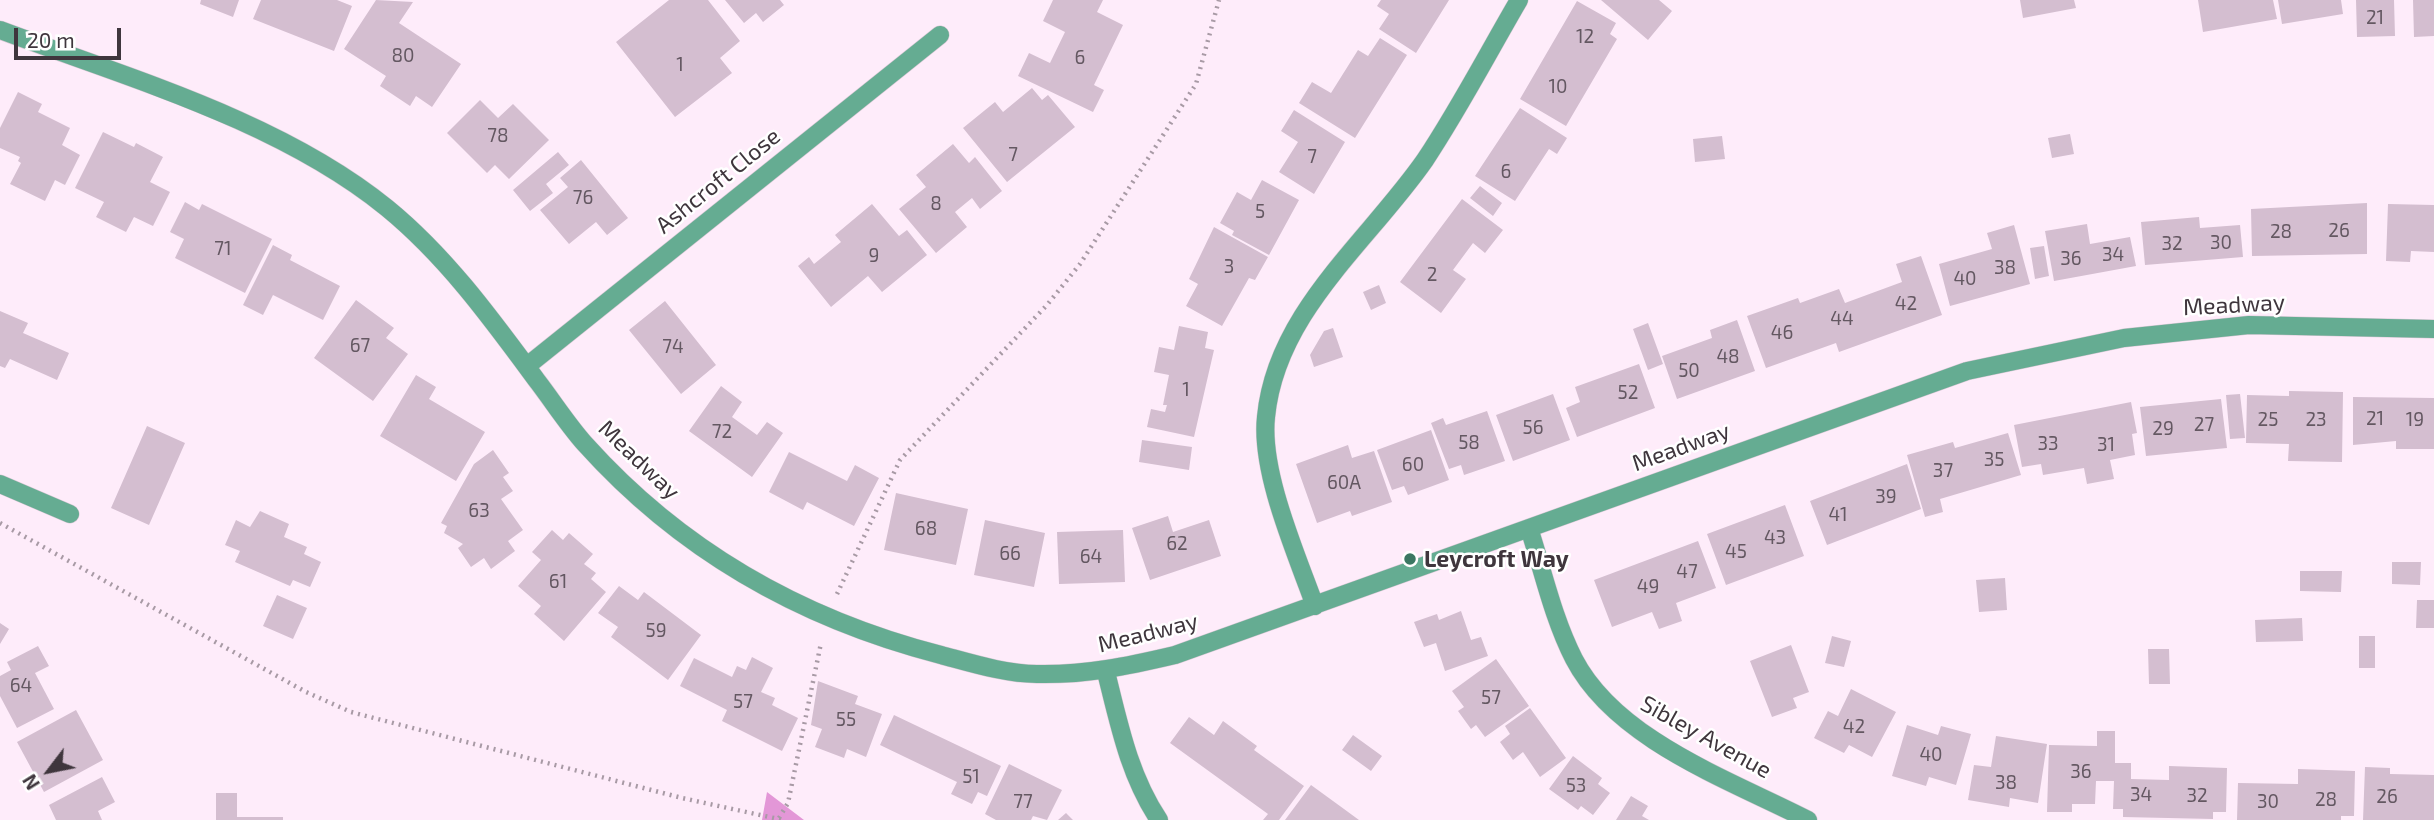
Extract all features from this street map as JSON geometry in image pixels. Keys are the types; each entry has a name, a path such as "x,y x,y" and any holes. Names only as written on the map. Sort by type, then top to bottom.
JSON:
{"street":[{"path":"1315,606 1272,480 1266,447 1265,419 1271,384 1283,348 1307,310 1424,160 1519,0"},
{"name":"Meadway","path":"0,30 226,115 322,164 387,208 441,260 484,309 584,443 649,507 703,550 766,590 829,620 879,639 972,663 1033,674 1106,672 1175,655 1967,372 2124,338 2249,325 2434,328"},
{"name":"Ashcroft Close","path":"527,366 940,35"},
{"path":"0,484 70,514"},
{"name":"Sibley Avenue","path":"1529,528 1557,617 1574,659 1610,709 1645,737 1808,820"},
{"path":"1106,672 1131,770 1143,796 1159,820"}],"path":[{"path":"0,523 306,692 351,712 682,798 781,819 788,803 838,589 900,460 1047,305 1080,264 1196,84 1219,0"}],"shaded area":[{"path":"767,792 804,820 762,820"}],"building":[{"path":"201,0 239,0 233,17 200,4"},
{"path":"261,0 337,0 352,6 334,51 253,19"},
{"path":"376,0 413,2 399,23 461,64 432,107 416,96 410,106 380,86 386,76 344,49"},
{"path":"669,0 708,0 740,41 720,58 732,73 675,117 616,42"},
{"path":"725,0 780,0 784,5 763,22 756,13 744,23"},
{"path":"1053,0 1103,0 1097,12 1123,25 1094,85 1104,90 1093,112 1018,76 1029,53 1050,63 1065,32 1043,21"},
{"path":"1381,0 1449,0 1416,53 1379,29 1389,14 1377,6"},
{"path":"1601,0 1659,0 1672,11 1648,40"},
{"path":"2020,0 2074,0 2076,8 2023,18"},
{"path":"2198,0 2273,0 2277,19 2203,32"},
{"path":"2278,0 2341,0 2343,14 2282,24"},
{"path":"2356,0 2394,0 2395,36 2357,37"},
{"path":"2413,0 2434,0 2434,36 2414,37"},
{"path":"1577,1 1616,23 1610,34 1617,39 1566,126 1520,99"},
{"path":"1380,38 1407,55 1355,138 1299,103 1312,82 1331,93 1358,50 1368,56"},
{"path":"1032,88 1042,100 1048,95 1075,127 1007,182 963,128 995,102 1003,112"},
{"path":"18,92 42,104 38,112 70,128 62,145 80,155 65,185 55,180 45,201 10,184 21,163 18,161 20,157 0,148 0,128"},
{"path":"480,100 498,118 513,104 549,140 509,179 495,165 487,173 447,133"},
{"path":"1520,108 1567,138 1557,154 1549,149 1515,201 1475,176"},
{"path":"1294,110 1345,142 1314,194 1279,172 1298,142 1281,131"},
{"path":"103,132 134,147 136,143 163,157 150,182 170,192 153,226 134,217 126,232 96,217 104,202 75,188"},
{"path":"2070,134 2074,154 2052,158 2048,138"},
{"path":"1722,136 1725,159 1695,162 1693,139"},
{"path":"953,144 969,163 975,157 1002,191 980,209 972,198 955,212 967,227 936,253 899,209 926,187 916,175"},
{"path":"558,152 569,165 546,184 553,193 530,211 513,190"},
{"path":"581,160 628,218 607,235 596,222 569,244 540,210 568,187 560,178"},
{"path":"1262,180 1299,200 1269,255 1232,235 1234,231 1220,223 1237,192 1251,200"},
{"path":"1480,186 1502,203 1493,216 1470,198"},
{"path":"1462,199 1503,230 1485,253 1473,243 1453,270 1466,279 1441,313 1400,282"},
{"path":"185,202 199,210 202,204 272,239 245,293 175,258 184,239 170,232"},
{"path":"2367,203 2367,254 2252,256 2251,209"},
{"path":"872,204 899,236 907,230 927,255 882,292 868,276 831,307 798,266 809,257 814,264 841,242 835,235"},
{"path":"2388,204 2434,205 2434,252 2411,251 2410,262 2386,261"},
{"path":"2199,217 2200,228 2240,225 2243,257 2145,265 2141,222"},
{"path":"2087,224 2090,244 2130,237 2136,266 2054,281 2045,231"},
{"path":"2014,225 2030,284 1950,306 1939,264 1992,249 1987,233"},
{"path":"1214,227 1268,257 1255,280 1249,278 1222,326 1186,306 1198,284 1189,279"},
{"path":"273,245 292,255 290,260 340,286 323,320 273,295 263,315 243,305"},
{"path":"2044,246 2049,276 2035,279 2030,248"},
{"path":"1921,256 1942,315 1839,352 1836,343 1766,368 1747,316 1798,298 1800,303 1839,289 1845,303 1902,282 1896,264"},
{"path":"1379,285 1386,303 1371,310 1363,292"},
{"path":"356,300 394,328 386,338 408,354 373,401 314,358"},
{"path":"665,301 716,365 681,394 629,330"},
{"path":"0,311 28,323 23,333 69,353 57,380 10,359 5,368 0,366"},
{"path":"1737,320 1755,371 1677,399 1662,356 1712,338 1710,330"},
{"path":"1648,323 1663,364 1648,370 1633,329"},
{"path":"1179,326 1208,332 1205,348 1214,350 1194,437 1147,427 1151,409 1165,412 1167,405 1163,405 1169,375 1154,372 1159,347 1174,350"},
{"path":"1333,328 1343,357 1314,367 1310,355 1324,331"},
{"path":"1639,364 1655,408 1577,437 1566,408 1580,402 1575,387"},
{"path":"416,375 436,387 429,399 485,432 456,481 380,436"},
{"path":"721,386 742,402 732,417 757,435 767,422 783,433 752,477 689,431"},
{"path":"2289,391 2343,392 2342,462 2288,461 2289,444 2246,443 2247,395 2289,396"},
{"path":"1553,394 1570,440 1513,461 1496,415"},
{"path":"2240,394 2245,438 2230,439 2226,395"},
{"path":"2353,397 2434,398 2434,449 2396,449 2396,441 2353,445"},
{"path":"2221,399 2227,448 2146,456 2140,407"},
{"path":"2131,402 2137,433 2132,434 2135,455 2110,460 2114,479 2087,484 2084,468 2043,475 2041,464 2022,467 2014,425"},
{"path":"1487,411 1505,461 1464,475 1461,465 1449,469 1431,423 1443,418 1446,425"},
{"path":"147,426 185,443 149,525 111,508"},
{"path":"1431,430 1449,480 1408,495 1404,486 1392,490 1377,450"},
{"path":"2008,433 2021,475 1940,499 1943,512 1925,517 1907,455 1953,442 1955,448"},
{"path":"1142,440 1192,447 1189,470 1139,462"},
{"path":"1348,445 1352,458 1374,451 1392,502 1352,516 1350,511 1317,523 1296,464"},
{"path":"493,450 509,473 503,477 513,491 501,499 523,530 508,541 515,551 491,569 484,558 471,567 458,548 463,544 444,533 447,526 441,523 474,464"},
{"path":"789,452 847,481 855,465 879,478 854,526 807,502 803,510 769,492"},
{"path":"1907,464 1921,509 1827,545 1810,501"},
{"path":"896,493 968,509 956,565 884,550"},
{"path":"1785,505 1804,556 1726,585 1707,534"},
{"path":"260,511 289,524 284,537 307,547 304,554 321,562 310,587 293,580 290,586 235,562 240,551 225,545 236,520 250,527"},
{"path":"1168,516 1173,532 1209,520 1221,556 1150,580 1132,528"},
{"path":"985,520 1045,533 1034,587 974,575"},
{"path":"552,530 563,540 569,533 593,554 584,564 596,573 591,579 606,592 564,641 534,614 541,606 518,586 541,560 532,552"},
{"path":"1123,530 1125,582 1059,584 1057,532"},
{"path":"1698,541 1716,588 1676,603 1682,621 1659,629 1652,612 1612,627 1594,580"},
{"path":"2392,562 2421,562 2420,585 2392,584"},
{"path":"2300,571 2342,571 2341,592 2300,591"},
{"path":"2005,578 2007,610 1979,612 1976,580"},
{"path":"619,586 638,600 644,592 701,635 668,680 611,637 618,627 598,613"},
{"path":"277,595 307,608 293,639 263,626"},
{"path":"2417,600 2434,600 2434,628 2416,628"},
{"path":"1461,611 1471,640 1481,637 1488,656 1445,671 1436,643 1424,647 1414,622 1437,614 1439,620"},
{"path":"2302,618 2303,641 2256,642 2255,620"},
{"path":"0,623 9,629 0,644"},
{"path":"1832,636 1851,641 1844,667 1825,663"},
{"path":"2359,636 2375,636 2375,668 2359,668"},
{"path":"1791,645 1809,692 1793,698 1797,708 1772,717 1750,661"},
{"path":"38,646 49,666 35,673 54,709 17,728 0,696 0,676 11,670 7,662"},
{"path":"2148,649 2169,649 2170,684 2149,684"},
{"path":"752,657 773,668 761,692 775,698 772,705 798,718 782,751 722,721 727,710 680,686 694,658 732,677 737,666 746,670"},
{"path":"1496,659 1529,706 1485,737 1476,725 1471,729 1458,711 1464,707 1452,691"},
{"path":"818,681 858,696 855,704 882,714 866,757 847,749 844,758 815,747 822,729 811,725"},
{"path":"1851,689 1896,712 1872,757 1849,745 1844,753 1814,738 1828,711 1838,716"},
{"path":"1530,708 1566,758 1540,777 1523,752 1513,760 1500,742 1510,734 1505,726"},
{"path":"76,710 103,760 44,792 17,742"},
{"path":"894,715 1001,766 987,796 978,792 972,804 951,794 957,782 880,745"},
{"path":"1189,717 1214,735 1223,721 1257,746 1254,750 1304,786 1279,820 1263,820 1268,814 1170,743"},
{"path":"1907,725 1938,735 1941,726 1971,734 1956,785 1929,777 1926,786 1892,776"},
{"path":"2097,731 2115,731 2115,763 2131,763 2131,779 2169,780 2169,766 2227,768 2226,812 2213,812 2213,819 2123,817 2123,809 2113,809 2114,781 2096,781 2095,804 2072,804 2072,812 2047,812 2049,745 2097,746"},
{"path":"1353,735 1382,756 1371,771 1342,750"},
{"path":"1996,736 2047,744 2038,803 2010,798 2009,807 1968,800 1974,765 1991,767"},
{"path":"1573,756 1602,778 1598,784 1610,793 1593,815 1581,806 1578,810 1549,789"},
{"path":"1009,764 1062,790 1047,820 1033,816 1031,820 996,820 985,814"},
{"path":"2365,767 2390,768 2390,774 2434,775 2434,820 2363,820"},
{"path":"2298,769 2355,771 2354,816 2341,816 2341,820 2237,820 2238,783 2298,784"},
{"path":"102,777 115,802 98,811 102,820 56,820 49,805"},
{"path":"1311,785 1344,809 1359,820 1285,820"},
{"path":"216,793 237,793 237,817 283,817 283,820 216,820"},
{"path":"1631,796 1648,806 1642,816 1649,820 1616,820"},
{"path":"1066,813 1073,820 1058,820"}],"place":[{"name":"Leycroft Way","path":"1410,559"}]}
